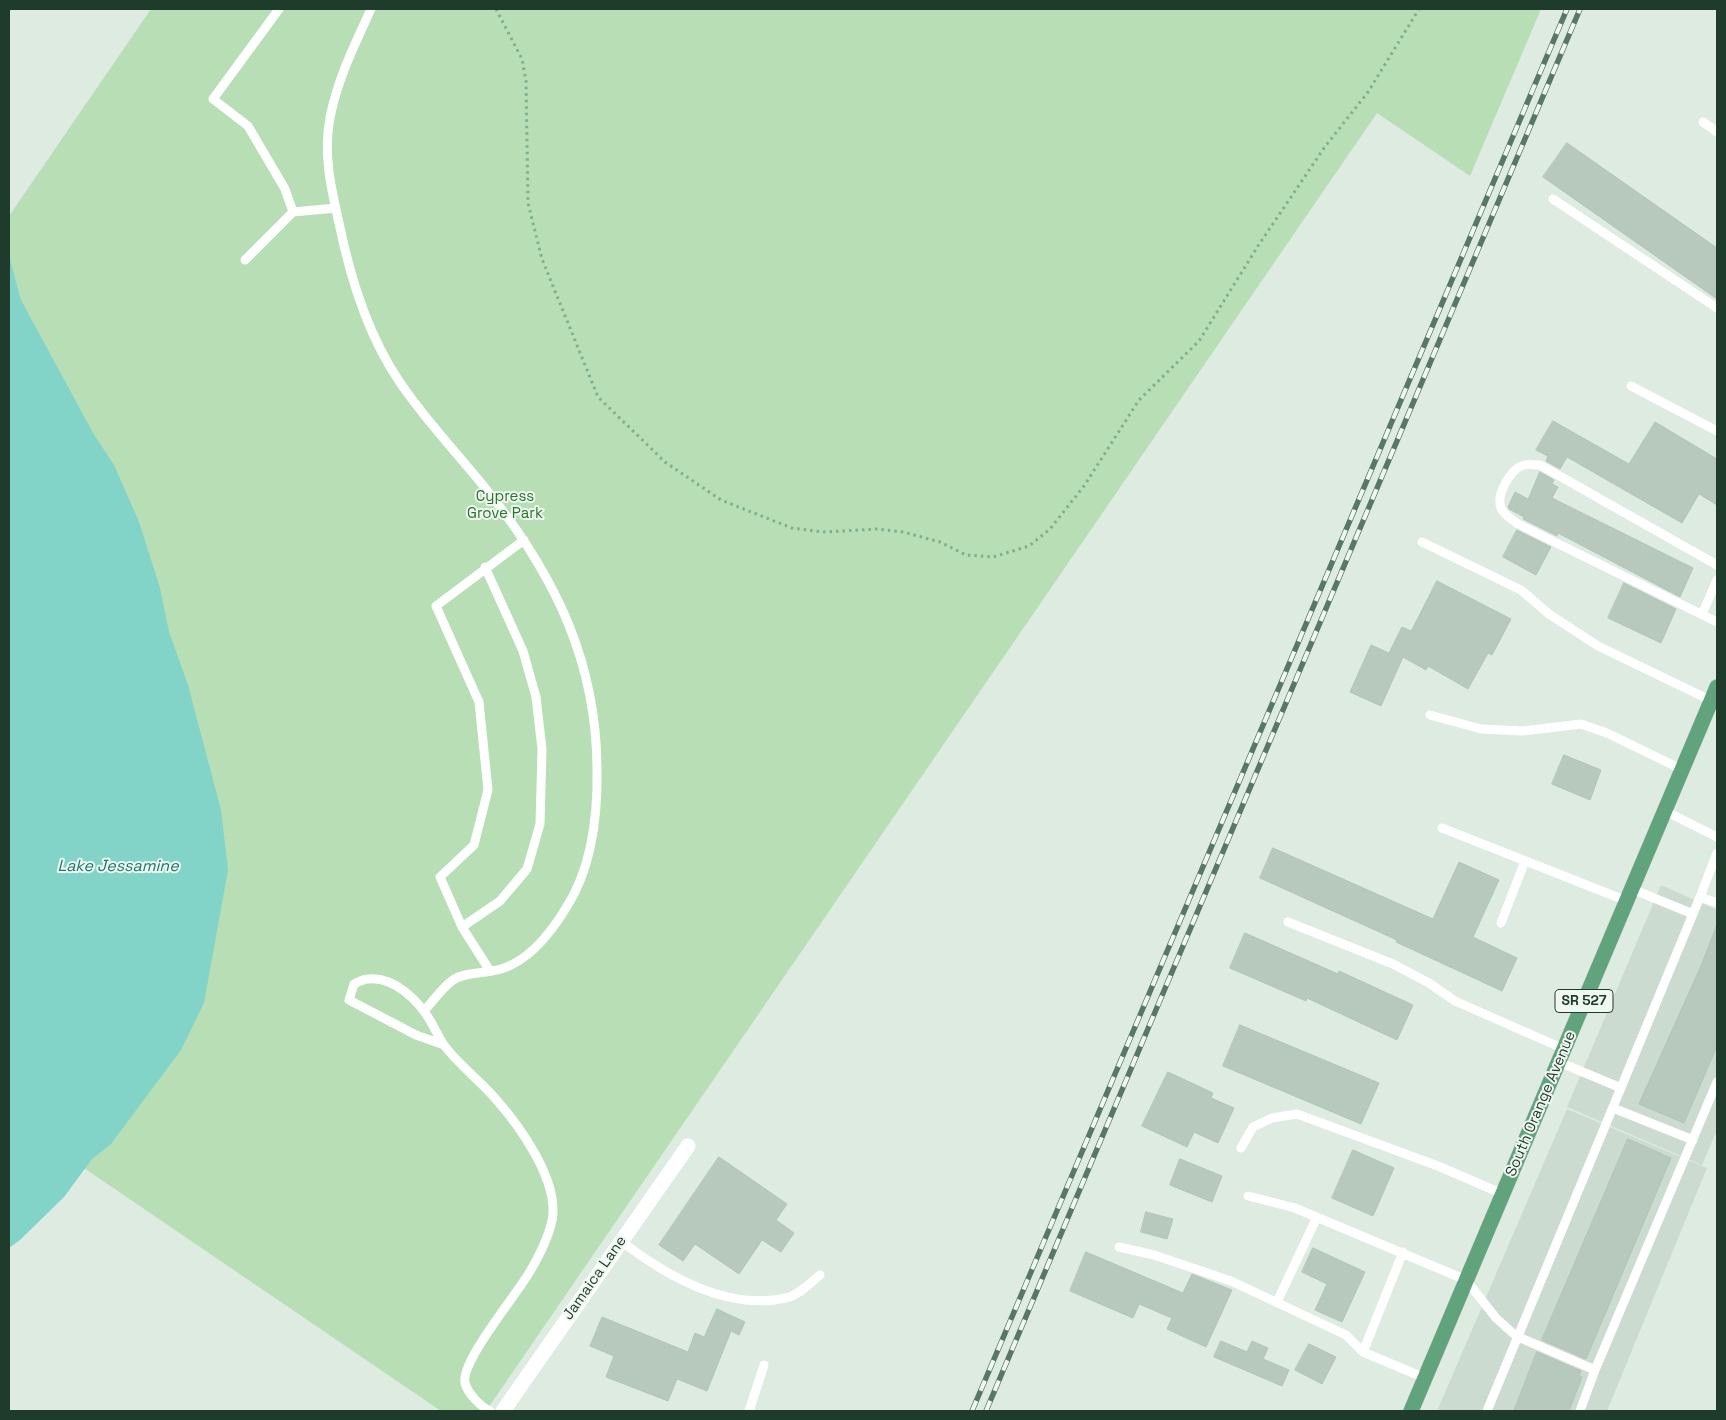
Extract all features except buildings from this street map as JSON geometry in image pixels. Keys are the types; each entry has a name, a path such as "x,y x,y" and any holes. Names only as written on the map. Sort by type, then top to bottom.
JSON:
{"main road":[{"name":"South Orange Avenue","path":"1411,1411 1714,694"}],"street":[{"name":"Jamaica Lane","path":"503,1411 688,1146"}],"lane":[{"path":"279,9 213,99 248,126 285,189 293,212"},
{"path":"371,9 343,72 330,118 327,148 330,181 351,274 373,334 398,379 524,540 552,585 572,632 589,687 597,737 598,792 584,873 568,906 553,928 530,952 505,968 454,980 425,1010"},
{"path":"1703,122 1717,132"},
{"path":"1553,199 1717,308"},
{"path":"245,260 293,212 336,208"},
{"path":"1631,386 1717,431"},
{"path":"1717,565 1540,465 1524,465 1514,470 1501,492 1500,504 1504,513 1518,524 1717,622"},
{"path":"490,971 462,927 440,877 474,845 488,790 478,702 436,606 485,567 524,540"},
{"path":"1422,542 1521,590 1549,614 1598,646 1714,694"},
{"path":"462,927 500,901 527,869 540,824 542,749 536,697 523,651 485,567"},
{"path":"1702,614 1717,580"},
{"path":"1430,715 1490,729 1523,731 1581,724 1607,733 1683,770"},
{"path":"1665,811 1717,837"},
{"path":"1442,828 1525,861 1693,914"},
{"path":"1487,1411 1516,1336 1613,1108 1717,853"},
{"path":"1501,922 1525,861"},
{"path":"1700,897 1717,903"},
{"path":"1288,922 1394,964 1456,1001 1621,1088"},
{"path":"444,1045 416,1035 349,1000 354,984 368,978 388,983 408,992 425,1010 444,1045 474,1079 492,1095 518,1126 537,1160 548,1185 552,1215 546,1238 529,1273 484,1339 466,1372 465,1383 469,1390 478,1403 490,1411"},
{"path":"1580,1411 1717,1082"},
{"path":"1613,1108 1693,1140"},
{"path":"1240,1148 1253,1127 1272,1118 1297,1114 1438,1166 1503,1194"},
{"path":"1248,1196 1295,1208 1466,1280 1496,1318 1516,1336 1596,1370"},
{"path":"1277,1302 1317,1217"},
{"path":"621,1241 646,1260 682,1281 704,1290 757,1301 788,1298 820,1275"},
{"path":"1119,1247 1154,1255 1231,1281 1346,1335 1363,1352 1425,1378"},
{"path":"1363,1352 1403,1252"},
{"path":"749,1411 764,1365"}],"path":[{"path":"496,9 522,59 526,81 528,203 542,259 598,397 665,462 720,500 792,528 823,532 876,529 894,531 940,542 966,555 993,557 1029,546 1050,530 1084,486 1139,400 1199,342 1258,246 1324,148 1368,92 1419,9"}],"shaded area":[{"path":"1661,885 1717,910 1717,1130 1702,1165 1567,1107"},
{"path":"1567,1109 1707,1168 1607,1411 1437,1411"}],"green space":[{"name":"Cypress Grove Park","path":"151,9 1541,9 1470,176 1377,113 486,1411 441,1411 9,1117 9,216"}],"water":[{"name":"Lake Jessamine","path":"9,256 21,300 93,433 114,465 139,522 160,588 169,632 188,685 221,810 228,870 204,1003 181,1050 111,1144 92,1159 64,1197 20,1240 9,1248"}],"railway":[{"path":"972,1411 1567,9"},
{"path":"986,1411 1580,9"}]}
